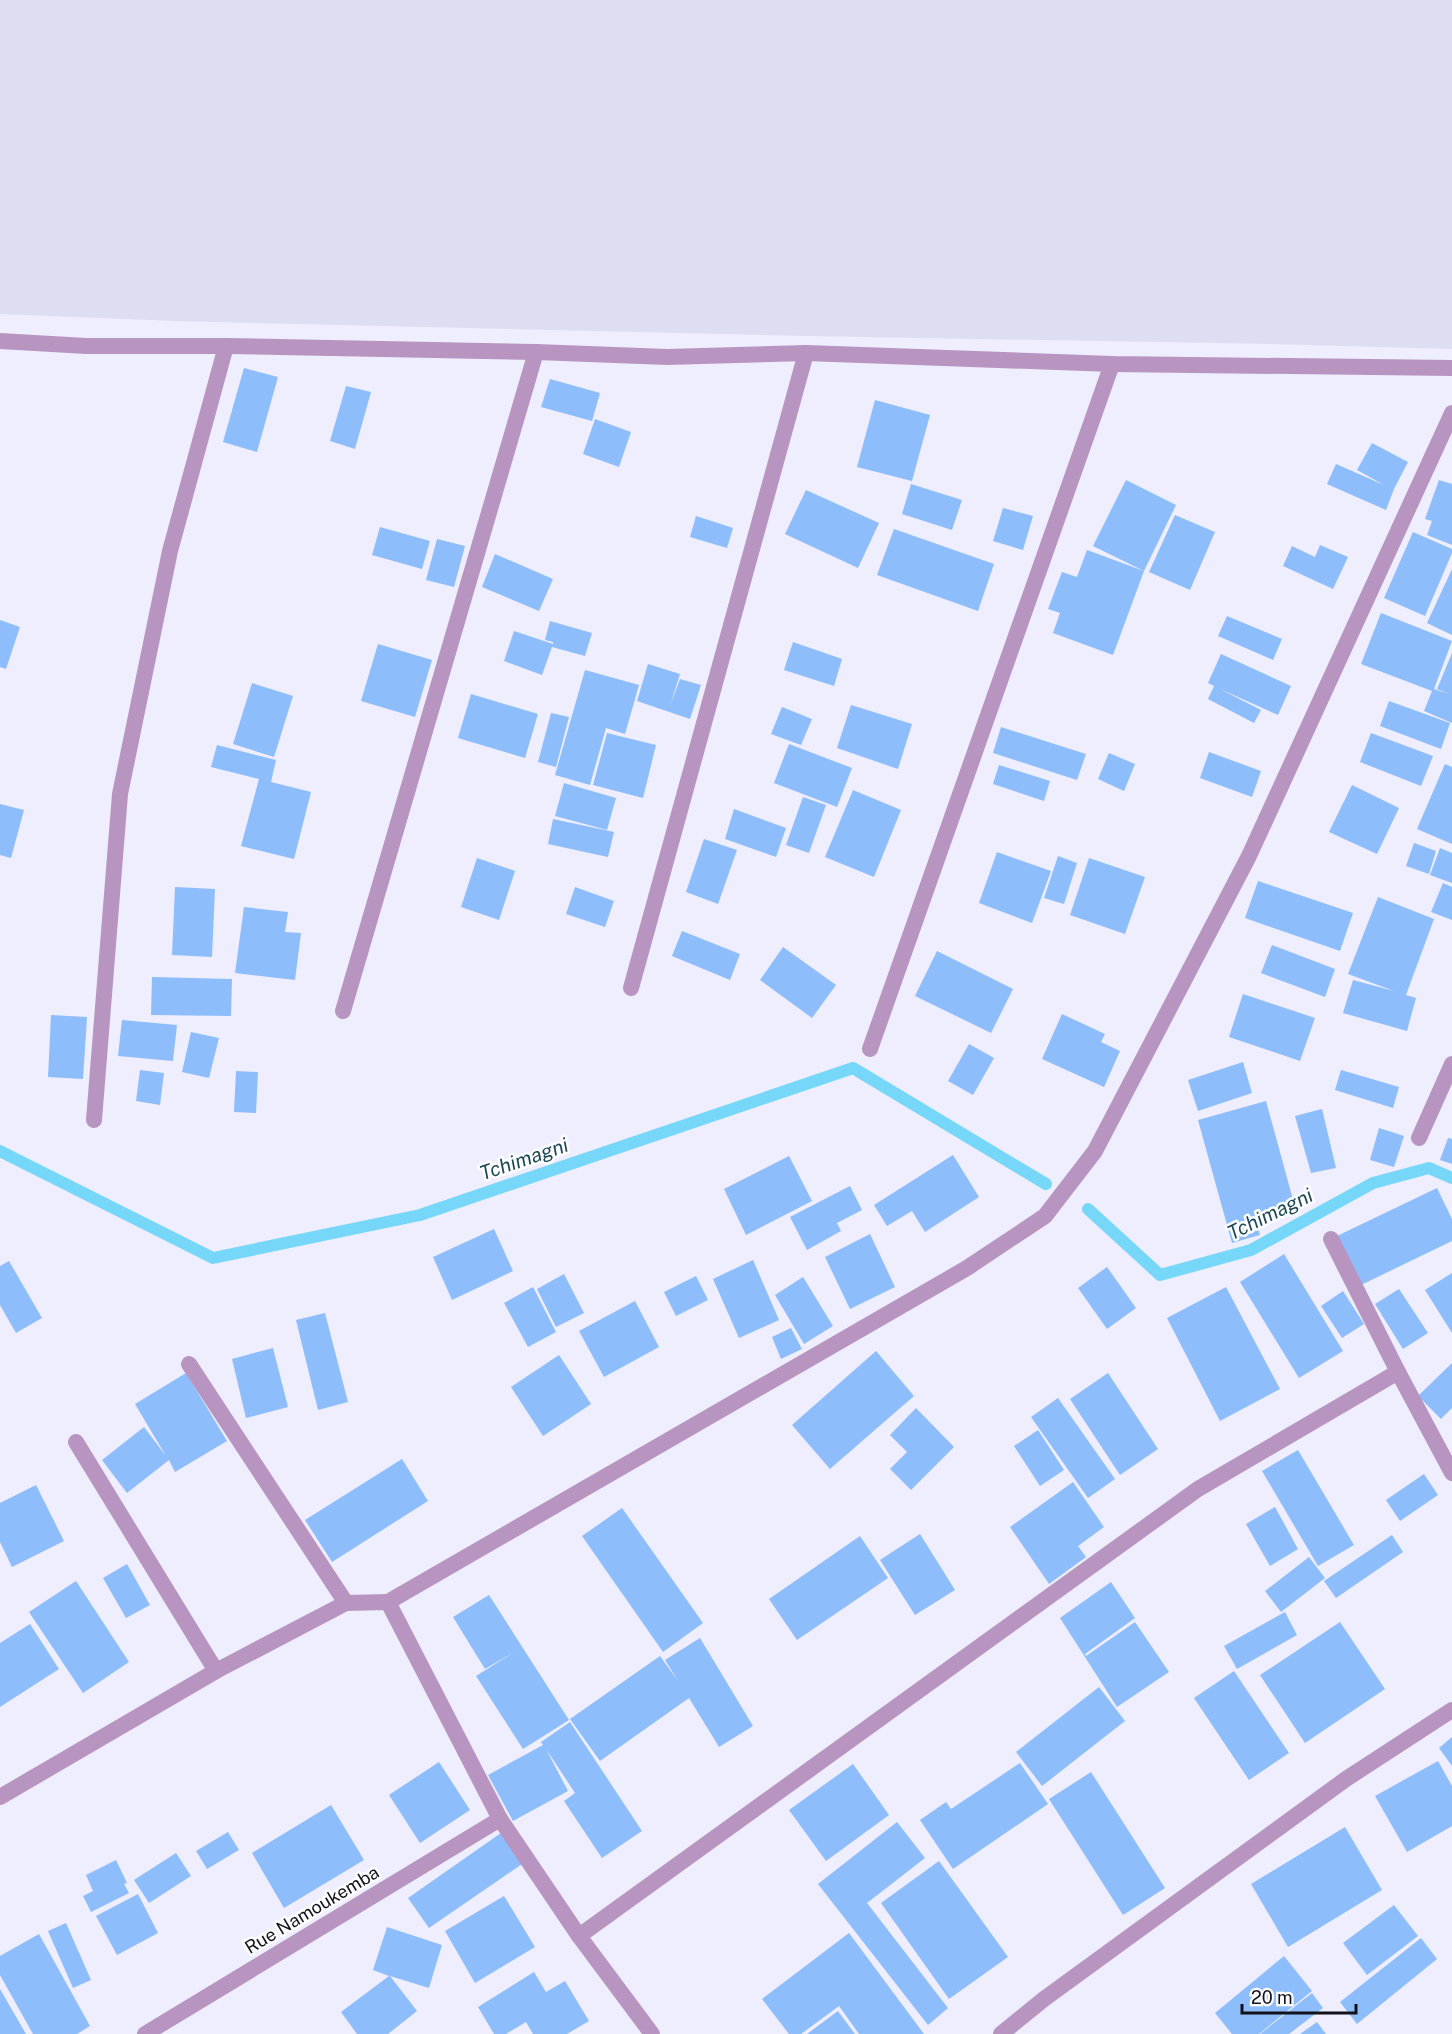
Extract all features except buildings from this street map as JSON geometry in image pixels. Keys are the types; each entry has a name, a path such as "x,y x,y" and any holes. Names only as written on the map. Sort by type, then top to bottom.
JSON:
{"street":[{"path":"0,341 86,346 226,346 667,357 806,353 1112,364 1452,368"},
{"path":"94,1120 120,794 170,551 226,346"},
{"path":"343,1011 536,352"},
{"path":"631,988 806,353"},
{"path":"870,1049 1112,364"},
{"path":"0,1797 216,1671 346,1603 388,1602 967,1268 1045,1216 1095,1151 1249,856 1452,413"},
{"path":"1419,1138 1452,1064"},
{"path":"1331,1239 1452,1473"},
{"path":"189,1364 346,1603"},
{"path":"579,1935 1198,1489 1398,1372"},
{"path":"76,1442 216,1671"},
{"path":"388,1602 500,1819 579,1935 652,2034"},
{"path":"1001,2034 1346,1779 1452,1710"},
{"name":"Rue Namoukemba","path":"145,2034 500,1819"}],"shaded area":[{"path":"0,0 1452,0 1452,349 175,321 0,314"}],"waterway":[{"name":"Tchimagni","path":"0,1151 213,1258 420,1215 853,1068 1046,1184"},
{"name":"Tchimagni","path":"1088,1209 1160,1275 1251,1250 1373,1183 1429,1168 1452,1178"}]}
